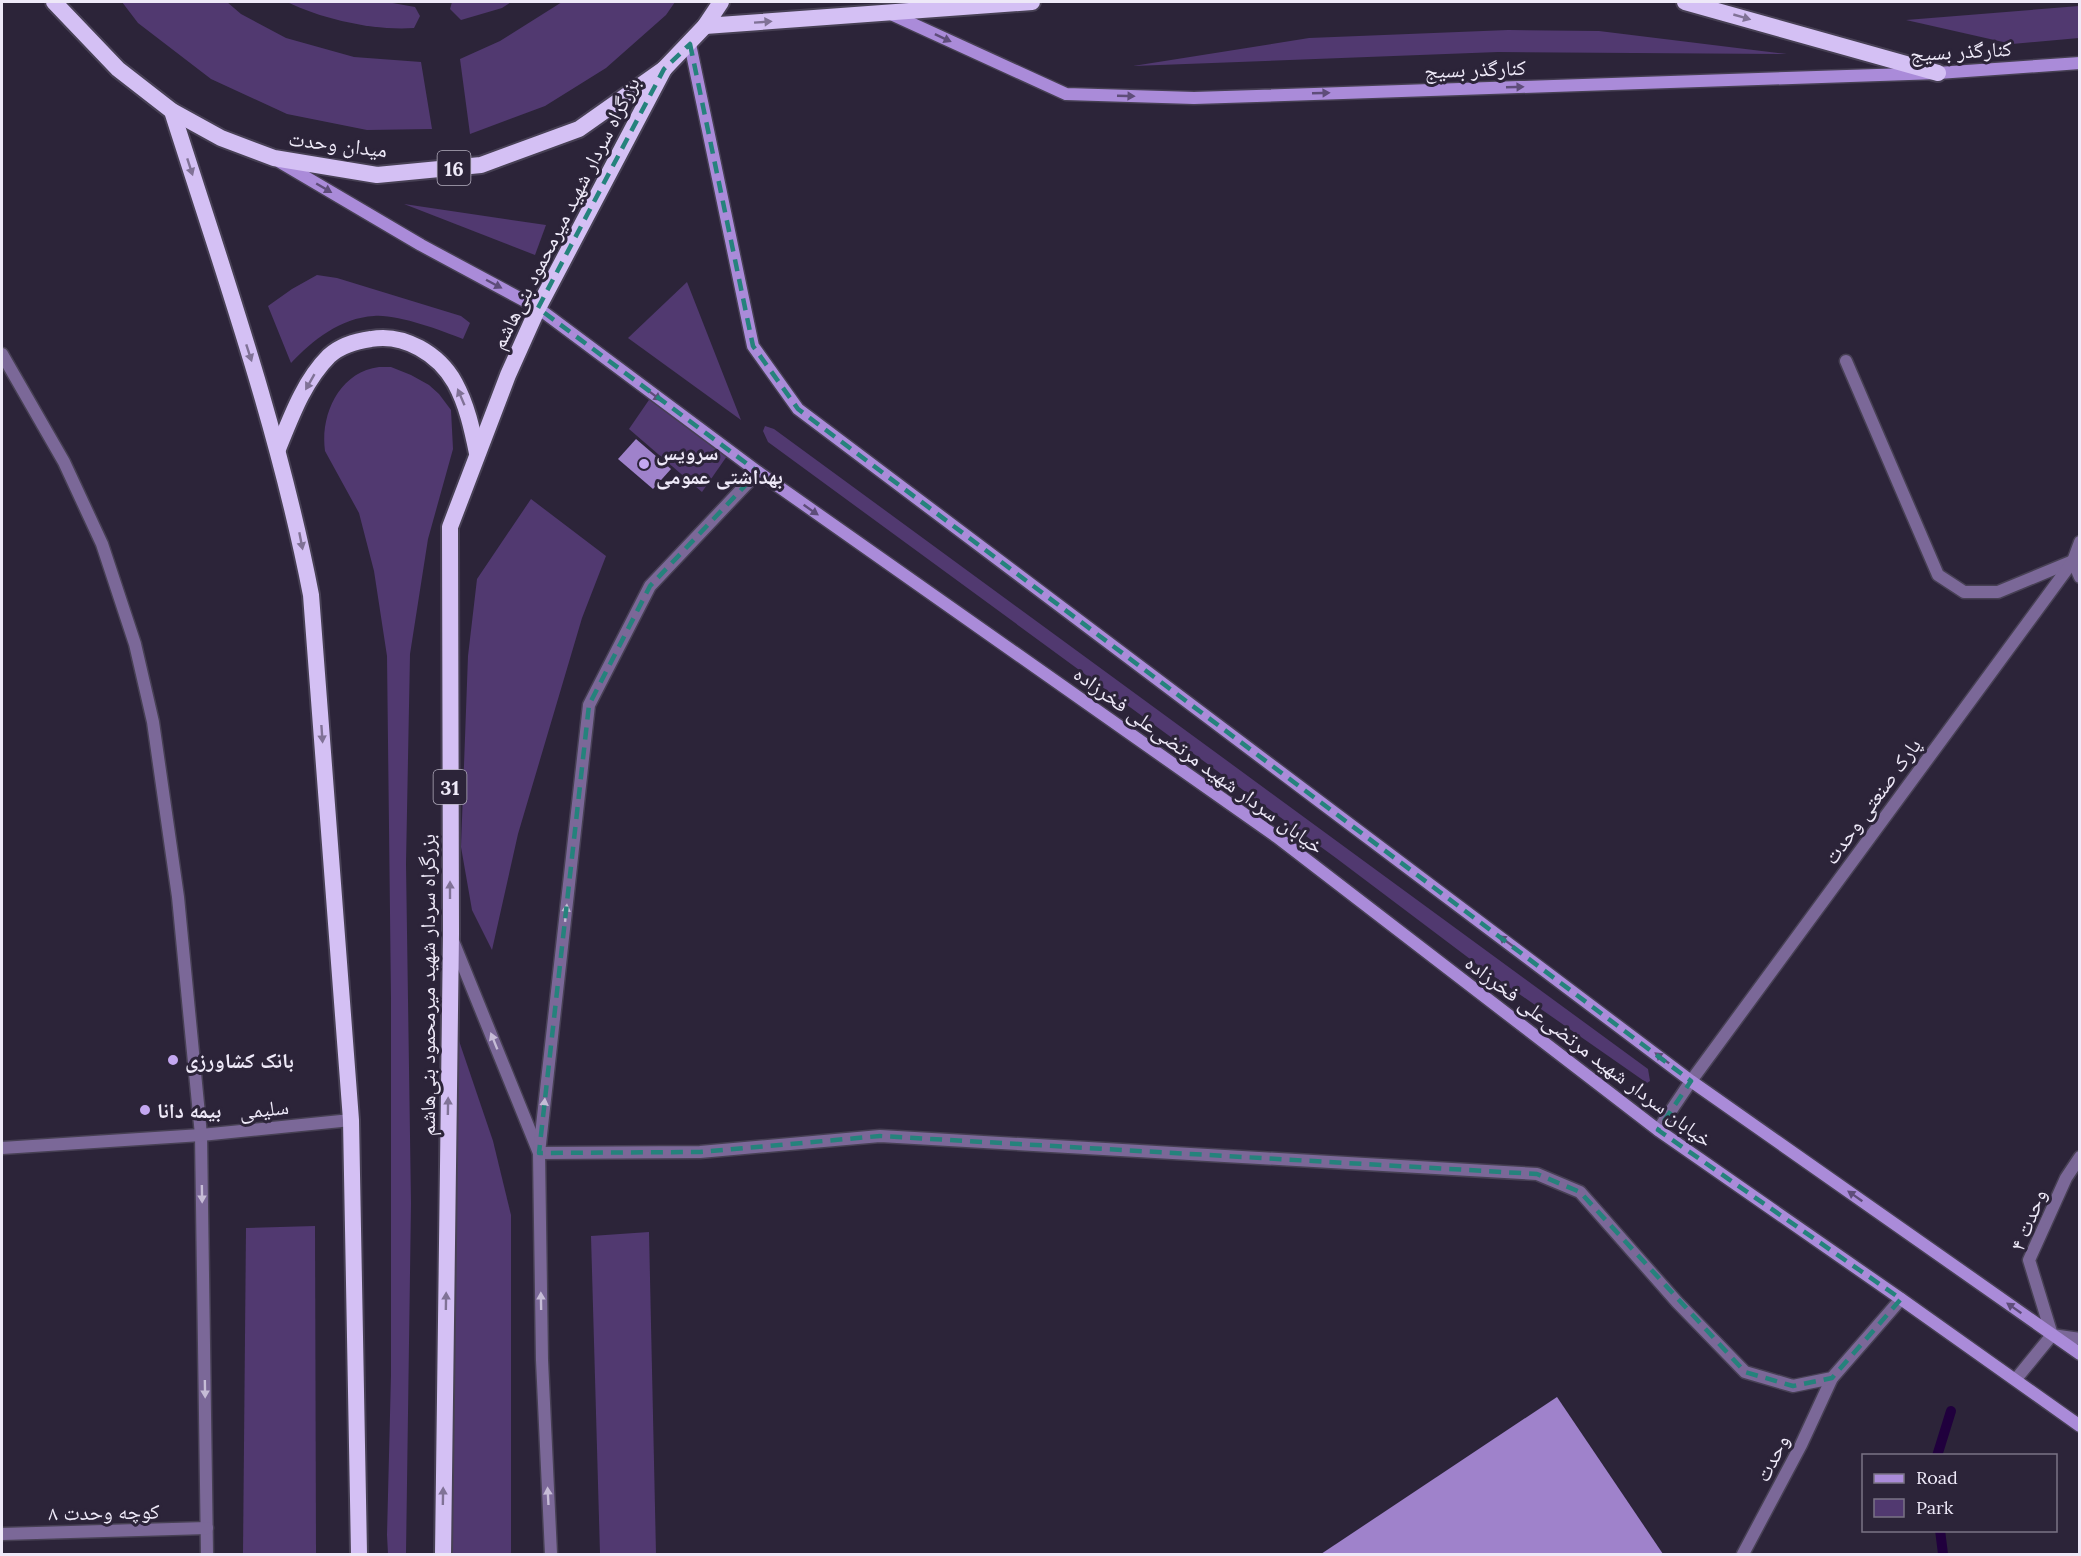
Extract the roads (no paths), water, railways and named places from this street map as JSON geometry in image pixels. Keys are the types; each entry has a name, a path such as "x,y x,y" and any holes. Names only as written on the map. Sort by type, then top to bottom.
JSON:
{"highway":[{"name":"میدان وحدت","path":"54,2 118,69 172,111 221,138 274,158 377,175 481,165 579,129 664,69 690,44 721,2"},
{"path":"705,26 1032,2"},
{"path":"1685,2 1938,73"},
{"name":"بزرگراه سردار شهید میرمحمود بنی‌هاشم","path":"443,1554 451,934 450,527 508,375 538,308 664,69"},
{"path":"172,111 278,449 298,525 311,595 351,1120 359,1554"},
{"path":"278,449 295,408 316,372 331,355 354,342 379,337 397,338 416,346 429,354 454,381 467,412 477,453"}],"main road":[{"name":"کنارگذر بسیج","path":"890,13 1066,94 1194,98 1938,73 2079,63"},
{"name":"خیابان سردار شهید مرتضی‌علی فخرزاده","path":"690,44 753,346 798,409 1691,1081 2079,1354"},
{"name":"خیابان سردار شهید مرتضی‌علی فخرزاده","path":"274,158 421,245 538,308 758,472 1277,837 1658,1130 2016,1379 2079,1426"}],"street":[{"path":"2,354 64,462 102,544 135,644 153,722 178,897 201,1136 207,1554"},
{"path":"1846,361 1938,575 1964,592 1998,592 2073,561 2079,577"},
{"path":"551,1554 542,1360 539,1153 589,705 650,586 758,472"},
{"name":"پارک صنعتی وحدت","path":"1658,1130 1691,1081 2073,561 2079,542"},
{"path":"451,934 539,1153"},
{"name":"سلیمی","path":"2,1148 201,1136 351,1120"},
{"path":"539,1153 700,1152 880,1136 1537,1174 1580,1192 1677,1302 1745,1372 1793,1386 1832,1378"},
{"name":"وحدت ۴","path":"2052,1335 2029,1260 2079,1157"},
{"name":"وحدت","path":"1743,1554 1801,1445 1832,1378 1901,1299"},
{"path":"2016,1379 2052,1335 2079,1339"},
{"name":"کوچه وحدت ۸","path":"2,1534 207,1528"}],"waterway":[{"path":"1938,1454 1951,1411"},
{"path":"1940,1532 1943,1554"}],"place":[{"name":"سرویس بهداشتی عمومی","path":"644,464"},
{"name":"بانک کشاورزی","path":"173,1060"},
{"name":"بیمه دانا","path":"145,1110"}]}
